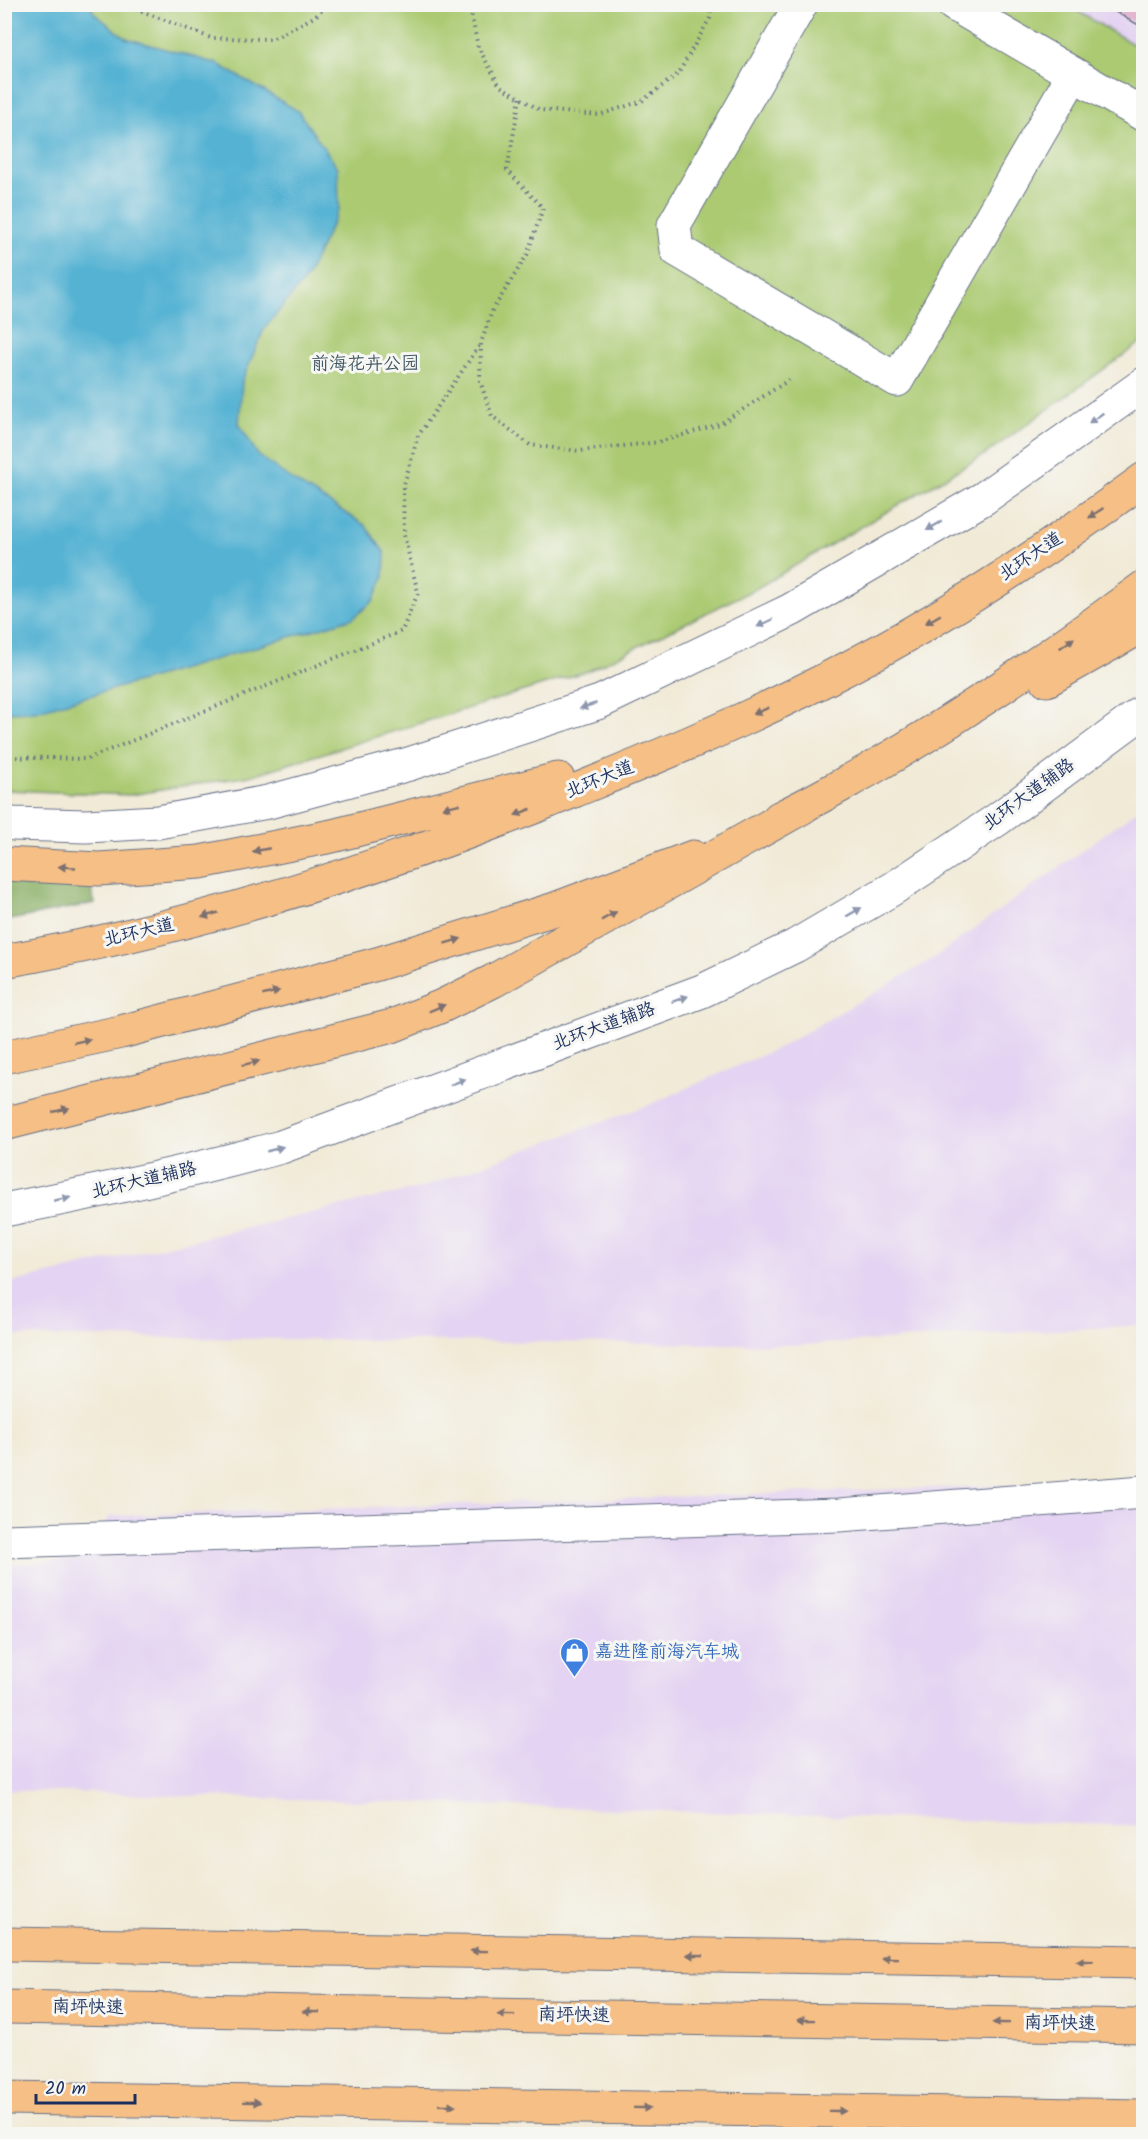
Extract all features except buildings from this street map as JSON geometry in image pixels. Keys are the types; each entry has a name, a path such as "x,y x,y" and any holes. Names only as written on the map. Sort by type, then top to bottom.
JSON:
{"main road":[{"name":"北环大道","path":"4,961 169,927 327,882 481,829 671,751 794,695 880,650 980,591 1101,510 1143,478"},
{"path":"4,1124 392,1026 442,1006 494,981 917,742 994,693 1143,587"},
{"path":"4,1057 121,1032 377,964 565,906 705,852 803,807 1042,682 1143,625"},
{"path":"4,864 99,869 200,862 332,836 671,751"},
{"path":"4,1944 1143,1962"},
{"name":"南坪快速","path":"4,2007 1143,2026"},
{"path":"4,2098 1143,2116"}],"street":[{"path":"801,4 674,225 677,250 897,380 1073,75"},
{"path":"953,4 1143,115"},
{"path":"4,822 86,826 158,822 268,802 409,764 600,702 791,610 984,498 1143,384"},
{"name":"北环大道辅路","path":"4,1210 164,1177 281,1147 702,991 795,946 894,888 998,819 1143,711"},
{"path":"4,1542 839,1515 1143,1492"}],"path":[{"path":"132,4 136,9 211,38 273,39 316,16 326,4"},
{"path":"469,4 478,47 500,86 540,110 599,115 642,101 678,74 710,18 711,4"},
{"path":"4,757 87,759 402,631 418,593 404,535 402,488 418,435 481,343 492,311 527,255 543,208 507,170 520,98"},
{"path":"481,343 480,381 492,416 530,445 579,452 659,442 720,424 792,378"}],"shaded area":[{"path":"1065,5 1143,5 1143,50"},
{"path":"1143,806 1143,1325 801,1345 5,1336 5,1284 423,1187 651,1104 782,1046 934,958"},
{"name":"嘉进隆前海汽车城","path":"1143,1477 1143,1826 5,1790 5,1565 78,1560 110,1516 1100,1482"}],"green space":[{"name":"前海花卉公园","path":"1065,4 1143,50 1143,341 987,453 757,588 588,671 250,776 130,795 5,790 5,5"},
{"path":"5,880 91,890 95,903 5,921"}],"water":[{"path":"5,4 90,5 95,14 126,38 218,64 298,111 338,168 339,209 306,278 264,329 242,381 239,424 258,455 292,480 365,525 385,553 384,577 373,601 353,618 35,711 5,712"}],"place":[{"name":"嘉进隆前海汽车城","path":"574,1678"}]}
